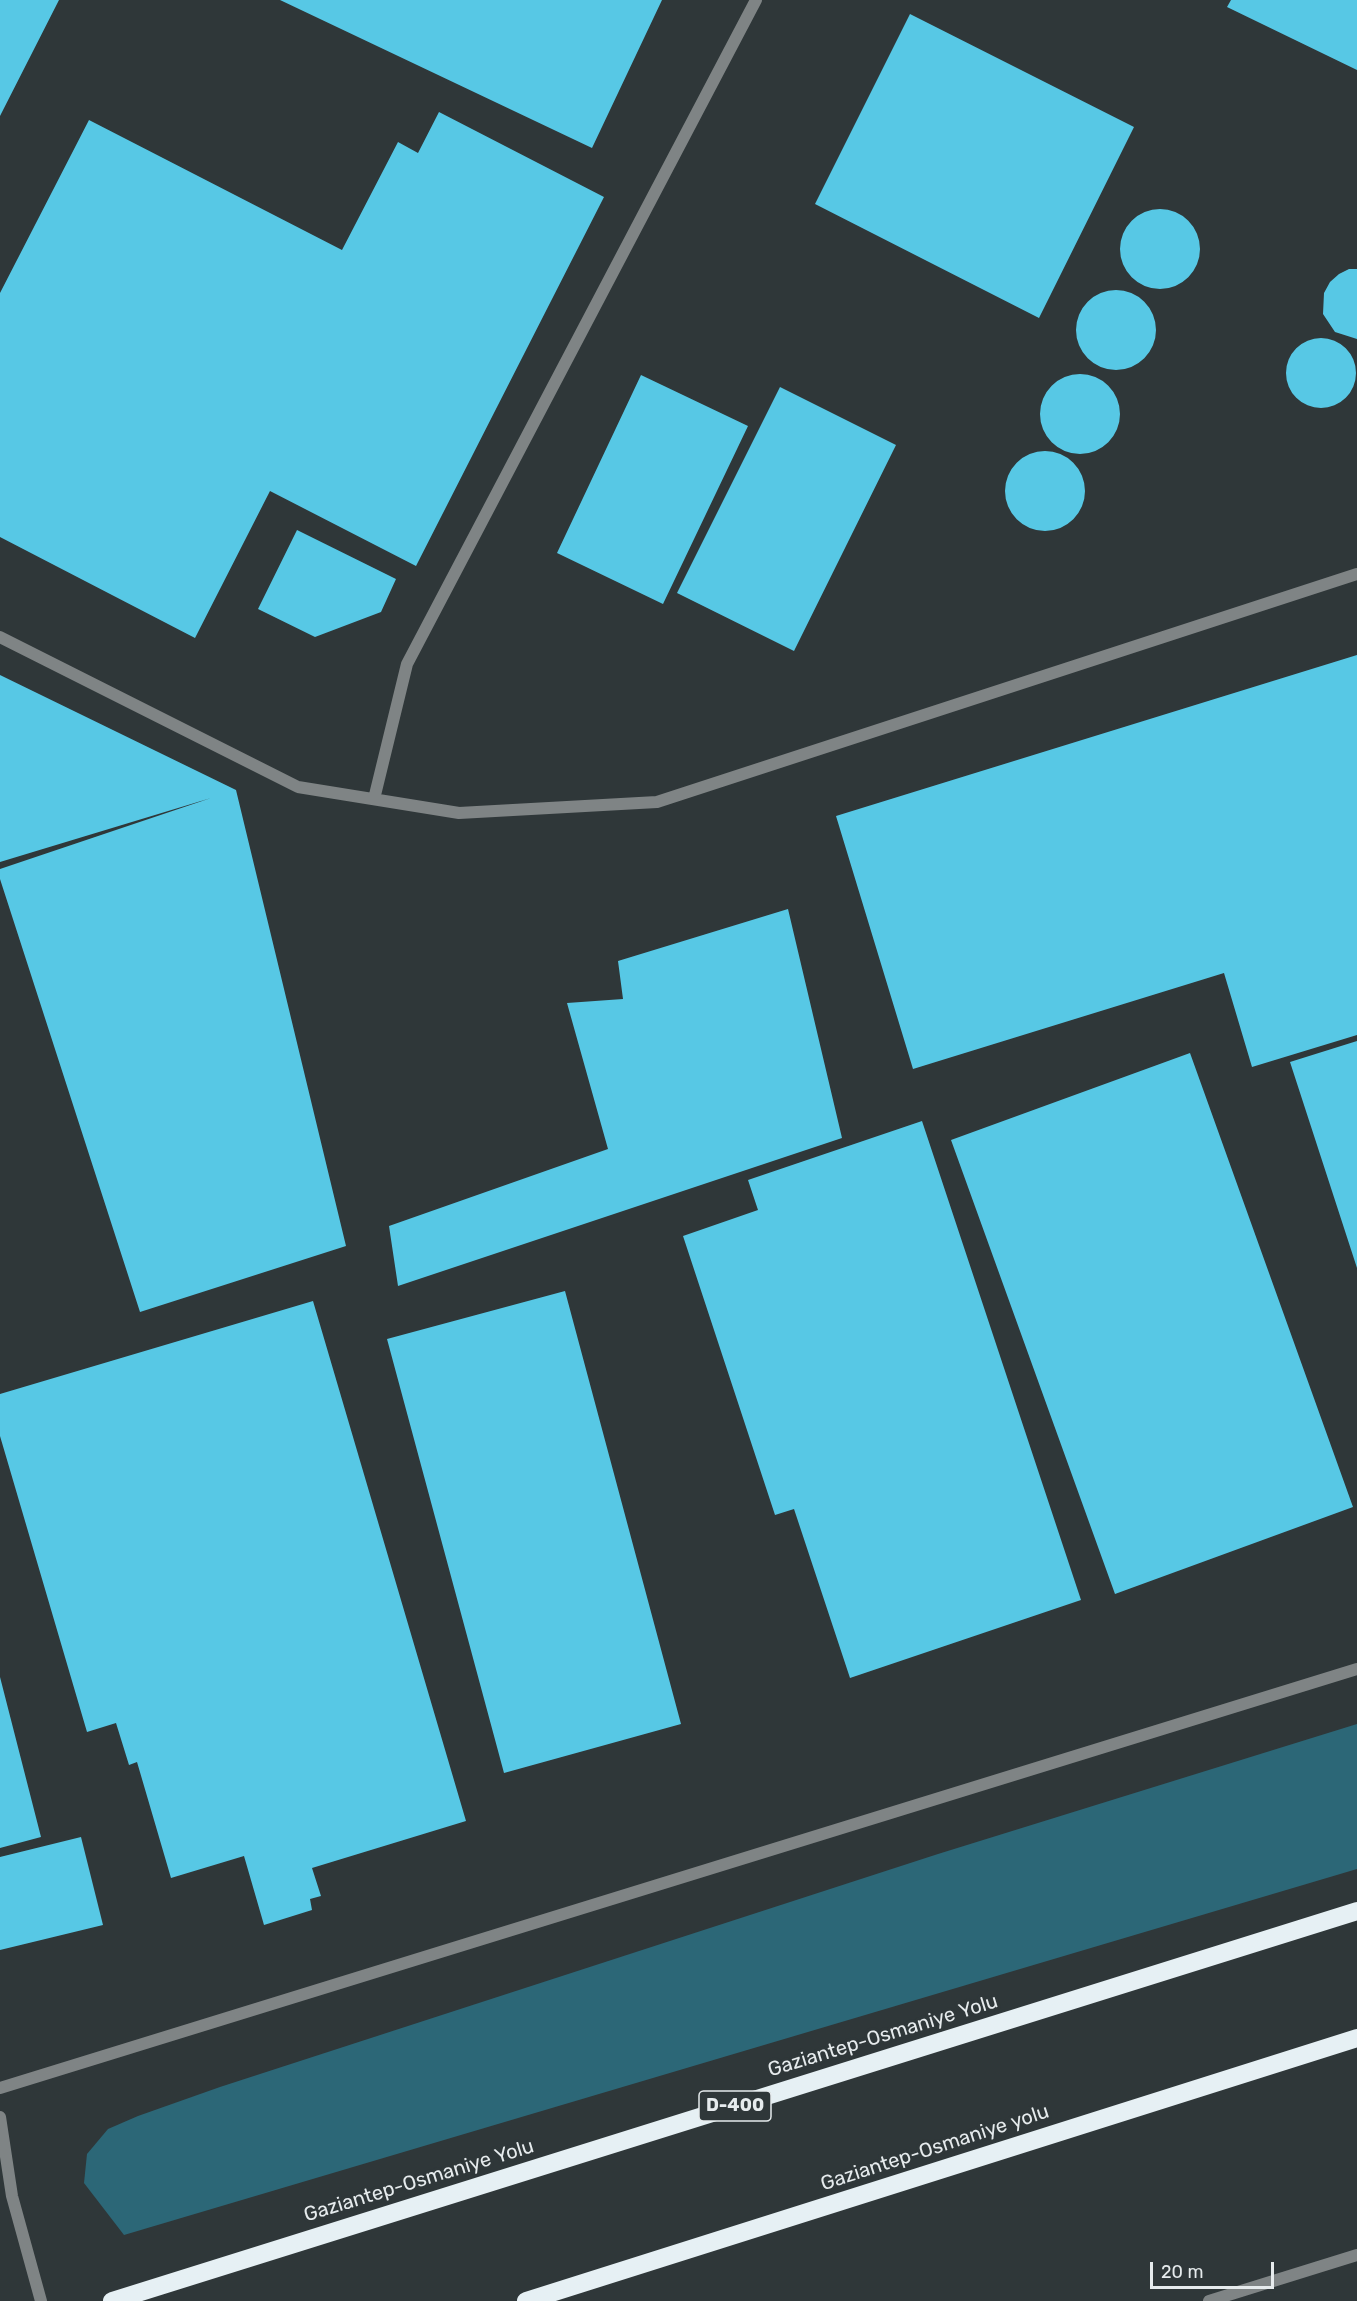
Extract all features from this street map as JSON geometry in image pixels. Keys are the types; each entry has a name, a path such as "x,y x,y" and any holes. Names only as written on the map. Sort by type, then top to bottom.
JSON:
{"highway":[{"name":"Gaziantep-Osmaniye Yolu","path":"112,2301 1357,1911"},
{"name":"Gaziantep-Osmaniye yolu","path":"526,2301 1357,2038"}],"street":[{"path":"374,799 406,664 756,0"},
{"path":"0,638 298,787 459,813 657,802 1357,574"},
{"path":"0,2088 1357,1669"},
{"path":"0,2117 12,2196 41,2301"},
{"path":"1209,2301 1357,2254"}],"shaded area":[{"path":"1357,1724 1357,1869 124,2235 84,2183 87,2154 108,2129 138,2116 220,2087 938,1854"}],"building":[{"path":"0,0 59,0 0,116"},
{"path":"280,0 662,0 592,148"},
{"path":"1231,0 1357,0 1357,70 1227,7"},
{"path":"910,14 1134,127 1039,318 815,204"},
{"path":"439,112 604,197 416,566 270,491 195,638 0,537 0,293 89,120 342,250 398,142 418,153"},
{"path":"1160,209 1175,212 1188,221 1197,234 1200,249 1197,264 1188,277 1175,286 1160,289 1145,286 1132,277 1123,264 1120,249 1123,234 1132,221 1145,212"},
{"path":"1349,269 1357,269 1357,339 1335,332 1323,314 1324,293 1330,282"},
{"path":"1116,290 1131,293 1144,302 1153,315 1156,330 1153,345 1144,358 1131,367 1116,370 1101,367 1088,358 1079,345 1076,330 1079,315 1088,302 1101,293"},
{"path":"1321,338 1334,341 1346,348 1353,360 1356,373 1353,386 1346,398 1334,405 1321,408 1308,405 1296,398 1289,386 1286,373 1289,360 1296,348 1308,341"},
{"path":"1080,374 1095,377 1108,386 1117,399 1120,414 1117,429 1108,442 1095,451 1080,454 1065,451 1052,442 1043,429 1040,414 1043,399 1052,386 1065,377"},
{"path":"641,375 748,426 663,604 557,553"},
{"path":"780,387 896,445 794,651 677,593"},
{"path":"1045,451 1060,454 1073,463 1082,476 1085,491 1082,506 1073,519 1060,528 1045,531 1030,528 1017,519 1008,506 1005,491 1008,476 1017,463 1030,454"},
{"path":"297,530 396,579 381,612 315,637 258,609"},
{"path":"1357,655 1357,1035 1252,1067 1224,973 913,1069 836,816"},
{"path":"0,675 236,790 346,1246 140,1312 0,879 0,869 211,798 0,862"},
{"path":"788,909 842,1138 398,1286 389,1226 608,1149 567,1003 623,999 618,961"},
{"path":"1357,1041 1357,1268 1290,1062"},
{"path":"1190,1053 1353,1507 1115,1594 951,1140"},
{"path":"922,1121 1081,1600 850,1678 794,1509 775,1515 683,1236 758,1210 748,1180"},
{"path":"565,1291 681,1724 504,1773 387,1339"},
{"path":"313,1301 466,1821 312,1868 321,1896 310,1899 312,1910 264,1925 244,1856 171,1878 137,1762 129,1765 116,1723 87,1732 0,1436 0,1394"},
{"path":"0,1677 41,1837 0,1848"},
{"path":"81,1837 103,1925 0,1950 0,1857"}]}
